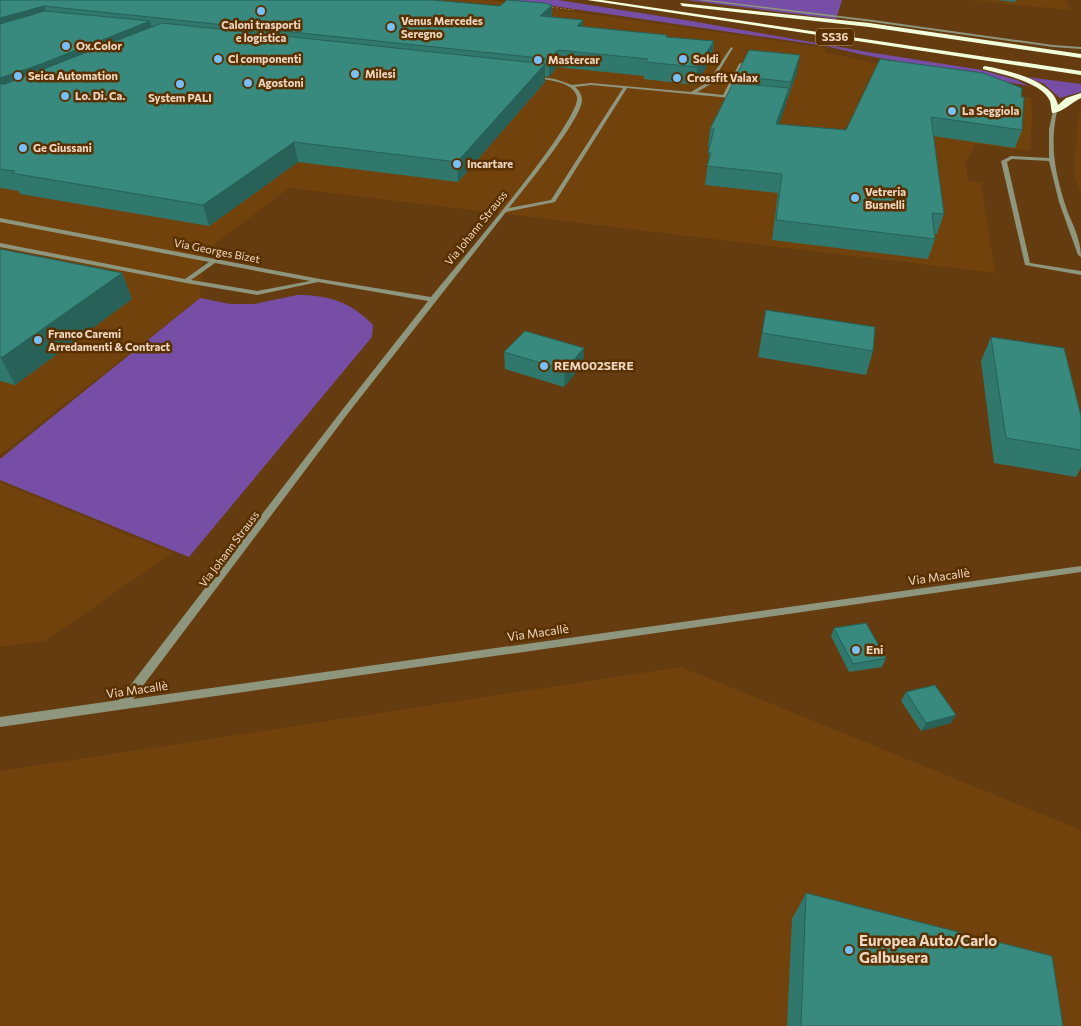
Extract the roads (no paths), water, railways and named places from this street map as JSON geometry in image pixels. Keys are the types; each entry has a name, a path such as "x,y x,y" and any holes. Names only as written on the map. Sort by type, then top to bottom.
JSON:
{"highway":[{"name":"SS36","path":"590,0 1081,73"},
{"name":"SS36","path":"1081,54 869,25 672,4 1081,63"},
{"path":"631,6 652,13 820,42"},
{"path":"839,45 860,48"},
{"path":"980,67 1034,79 1047,92 1052,100 1055,111 1066,102 1081,96"}],"street":[{"path":"700,0 873,21 1053,46 1081,48"},
{"path":"692,93 710,83 731,48"},
{"path":"725,96 741,64"},
{"path":"527,76 572,86 591,84 743,98"},
{"name":"Via Johann Strauss","path":"123,704 431,299 504,211 572,120 580,103 579,94 572,86"},
{"path":"504,211 553,201 626,87"},
{"path":"1055,111 1050,133 1051,160 1081,255"},
{"name":"Via Georges Bizet","path":"0,220 320,281 431,299"},
{"path":"0,245 257,293 320,281"},
{"path":"186,280 214,261"},
{"name":"Via Macallè","path":"0,722 1080,569"}],"lane":[{"path":"1051,160 1011,158 1004,160 1027,264 1081,273"}],"place":[{"name":"Caloni trasporti e logistica","path":"261,11"},
{"name":"Venus Mercedes Seregno","path":"391,27"},
{"name":"Ox.Color","path":"66,46"},
{"name":"Cl componenti","path":"218,59"},
{"name":"Soldi","path":"683,59"},
{"name":"Mastercar","path":"538,60"},
{"name":"Milesi","path":"355,74"},
{"name":"Seica Automation","path":"18,76"},
{"name":"Crossfit Valax","path":"677,78"},
{"name":"Agostoni","path":"248,83"},
{"name":"System PALI","path":"180,84"},
{"name":"Lo. Di. Ca.","path":"65,96"},
{"name":"La Seggiola","path":"952,111"},
{"name":"Ge Giussani","path":"23,148"},
{"name":"Incartare","path":"457,164"},
{"name":"Vetreria Busnelli","path":"855,198"},
{"name":"Franco Caremi Arredamenti & Contract","path":"38,340"},
{"name":"REM002SERE","path":"544,366"},
{"name":"Eni","path":"856,650"},
{"name":"Europea Auto/Carlo Galbusera","path":"849,950"}]}
